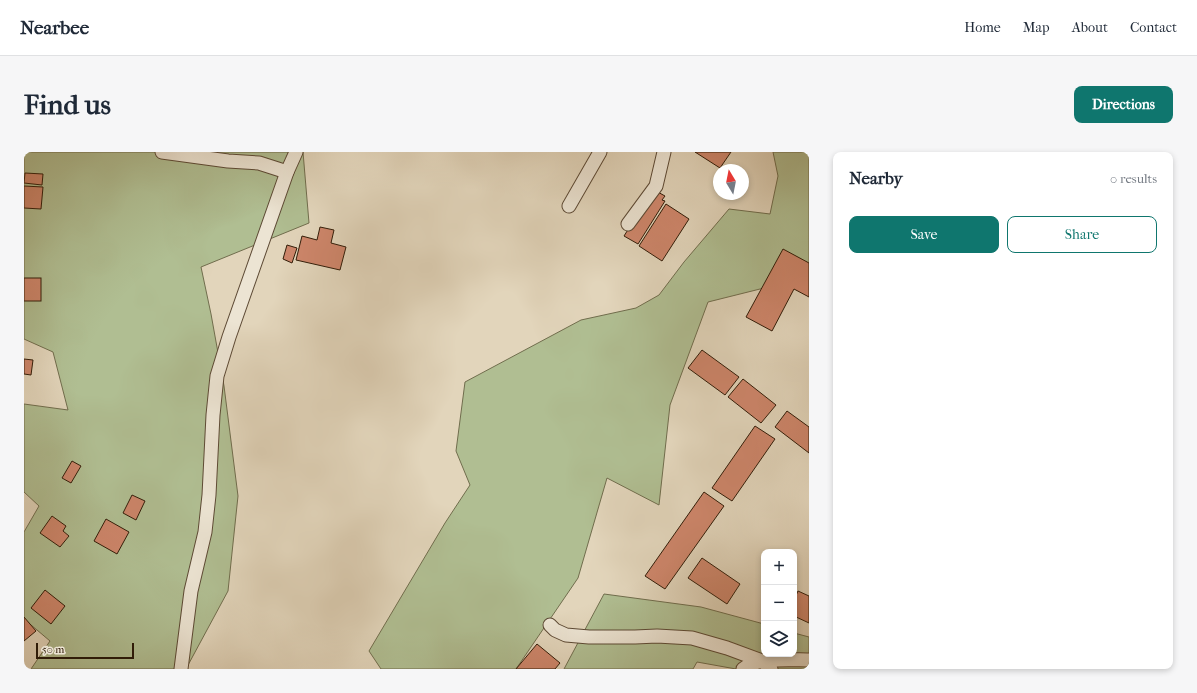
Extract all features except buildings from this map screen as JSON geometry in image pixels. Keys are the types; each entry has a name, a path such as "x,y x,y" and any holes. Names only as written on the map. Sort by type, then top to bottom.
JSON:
{"street":[{"path":"162,152 228,161 259,163 287,172"},
{"path":"181,669 191,591 205,532 210,496 216,376 287,172 296,152"},
{"path":"569,206 600,152"},
{"path":"628,224 656,186 664,152"},
{"path":"550,624 555,630 566,635 589,637 635,638 657,636 692,638 727,648 767,665"},
{"path":"743,669 747,666 767,665 782,660 809,660"}],"green space":[{"path":"24,152 303,152 309,223 201,267 224,386 238,496 228,591 187,669 31,669 50,641 24,619 24,532 39,506 24,492 24,404 68,410 53,352 24,339"},
{"path":"773,152 809,152 809,266 776,285 708,302 670,405 659,505 607,478 578,578 516,669 381,669 369,651 445,523 470,485 456,451 465,382 581,320 636,308 659,295 684,262 729,209 770,214 778,176"},
{"path":"604,594 701,607 761,623 761,657 797,657 797,634 809,637 809,669 736,669 697,662 693,669 564,669"}]}
